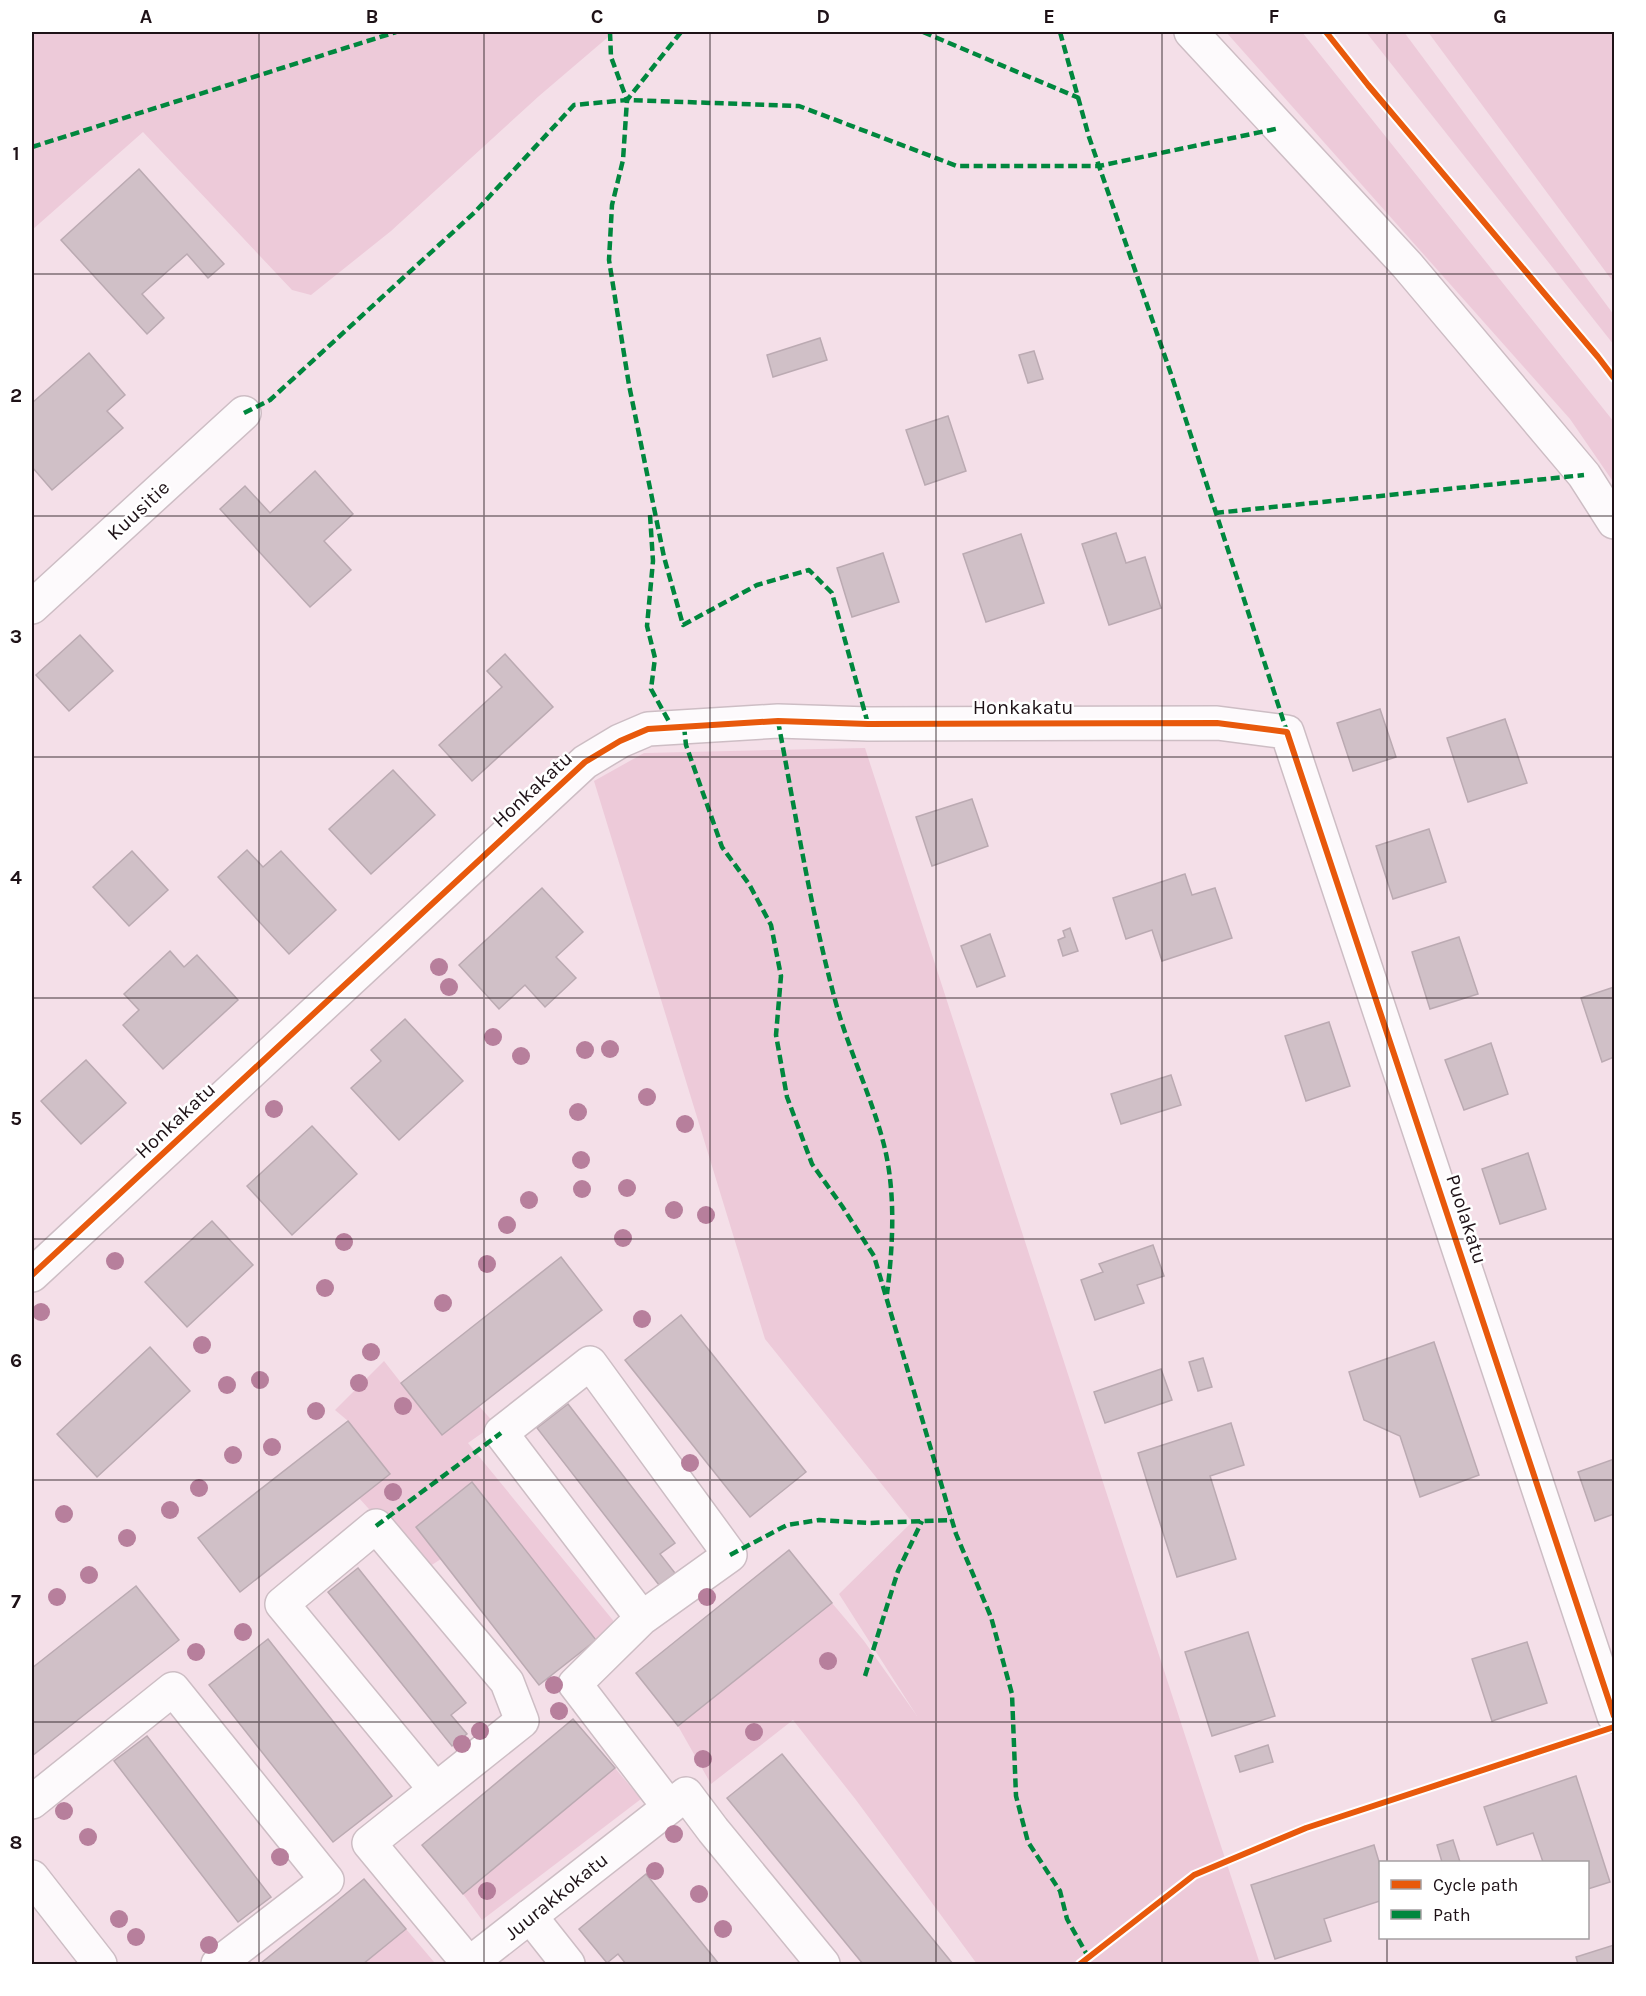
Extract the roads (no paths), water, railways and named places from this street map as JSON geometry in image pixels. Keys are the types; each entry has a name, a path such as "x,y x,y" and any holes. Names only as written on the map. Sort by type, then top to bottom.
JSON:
{"street":[{"path":"1191,32 1407,265 1584,475 1614,522"},
{"name":"Kuusitie","path":"32,608 244,413"},
{"name":"Honkakatu","path":"32,1275 585,762 620,741 648,729 778,721 868,724 1217,723 1287,732"},
{"name":"Puolakatu","path":"1287,732 1614,1716"},
{"path":"642,1618 501,1433 590,1363 730,1555 642,1618 575,1683 669,1807 686,1794 823,1965"},
{"path":"435,1789 282,1604 376,1526 507,1682 522,1721 369,1844 475,1963"},
{"path":"32,1802 173,1689 327,1880 218,1965"},
{"name":"Juurakkokatu","path":"475,1963 530,1916 669,1807"},
{"path":"32,1877 100,1965"},
{"path":"530,1916 568,1965"}]}
